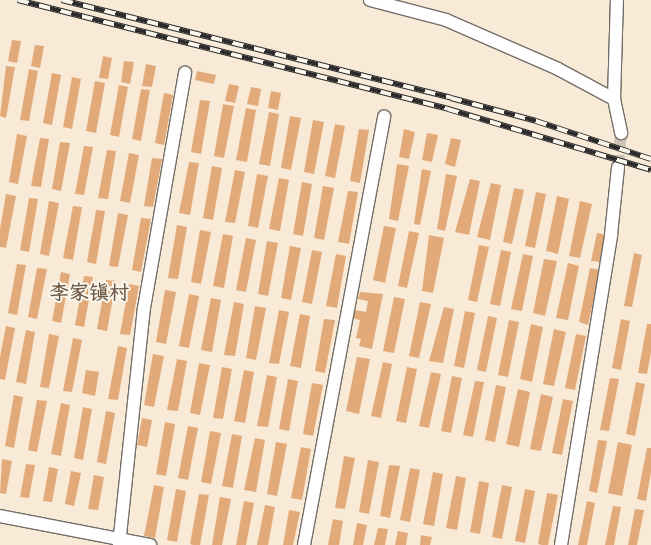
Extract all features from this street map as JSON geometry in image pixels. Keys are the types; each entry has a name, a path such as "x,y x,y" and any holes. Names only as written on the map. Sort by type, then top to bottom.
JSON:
{"street":[{"path":"370,0 446,20 558,68 614,99"},
{"path":"617,0 614,99 621,133"},
{"path":"119,542 144,308 185,73"},
{"path":"304,545 384,116"},
{"path":"561,545 611,235 618,167"},
{"path":"0,516 119,542 150,545"}],"building":[{"path":"12,40 21,41 17,63 8,61"},
{"path":"35,45 44,46 40,68 31,66"},
{"path":"103,56 112,58 108,79 99,78"},
{"path":"124,61 134,62 130,84 121,82"},
{"path":"146,64 156,66 152,87 142,86"},
{"path":"6,66 15,67 6,118 0,116"},
{"path":"29,69 38,71 29,121 20,120"},
{"path":"197,71 216,75 214,84 195,80"},
{"path":"52,73 61,75 52,125 43,123"},
{"path":"72,77 81,79 72,129 63,127"},
{"path":"95,81 105,83 96,133 86,131"},
{"path":"229,84 239,86 235,103 225,101"},
{"path":"119,85 128,87 119,137 110,135"},
{"path":"251,87 261,89 258,106 247,104"},
{"path":"141,89 150,90 141,141 132,139"},
{"path":"271,91 281,93 278,110 268,108"},
{"path":"164,93 173,95 164,145 155,143"},
{"path":"200,100 210,101 201,154 191,152"},
{"path":"223,104 234,106 224,158 214,156"},
{"path":"246,108 256,110 247,162 236,160"},
{"path":"269,112 279,114 270,166 259,164"},
{"path":"290,116 301,118 291,170 281,168"},
{"path":"313,120 324,122 314,174 304,172"},
{"path":"335,124 345,126 335,178 325,176"},
{"path":"359,129 369,130 360,183 350,181"},
{"path":"404,129 415,132 409,159 399,157"},
{"path":"427,133 438,135 432,162 422,160"},
{"path":"17,134 27,136 18,184 9,182"},
{"path":"40,138 49,139 41,187 31,186"},
{"path":"451,138 461,140 455,167 445,164"},
{"path":"60,142 70,143 61,191 52,189"},
{"path":"84,146 93,147 84,195 75,194"},
{"path":"107,150 116,151 108,199 98,198"},
{"path":"129,153 139,155 130,203 120,201"},
{"path":"152,158 162,159 153,207 144,206"},
{"path":"189,162 199,163 190,215 179,213"},
{"path":"397,164 409,166 398,221 389,219"},
{"path":"212,166 222,168 213,220 203,218"},
{"path":"422,169 431,171 420,225 414,224"},
{"path":"235,170 245,172 235,223 225,222"},
{"path":"257,174 268,176 258,228 248,226"},
{"path":"446,174 457,176 445,231 437,229"},
{"path":"279,178 289,180 280,231 269,229"},
{"path":"470,179 480,181 469,235 455,232"},
{"path":"302,182 312,184 303,236 293,234"},
{"path":"491,183 501,185 490,240 477,237"},
{"path":"323,186 334,188 324,240 314,238"},
{"path":"514,188 524,190 512,244 503,242"},
{"path":"348,191 358,192 349,244 338,242"},
{"path":"536,192 546,194 535,248 525,246"},
{"path":"6,194 16,196 6,248 0,247 0,229"},
{"path":"557,196 569,199 558,254 546,251"},
{"path":"29,198 38,199 29,252 20,250"},
{"path":"49,201 59,203 49,256 40,254"},
{"path":"580,201 592,204 580,258 569,256"},
{"path":"73,206 82,207 73,260 63,258"},
{"path":"96,210 105,211 96,264 87,262"},
{"path":"118,213 128,215 118,267 109,266"},
{"path":"141,218 151,219 141,272 132,270"},
{"path":"177,225 187,227 178,279 168,278"},
{"path":"384,226 396,228 385,283 373,280"},
{"path":"200,230 211,232 201,284 191,282"},
{"path":"409,231 419,233 407,288 398,286"},
{"path":"597,233 607,235 601,262 591,261"},
{"path":"223,234 233,236 224,288 213,286"},
{"path":"429,235 444,238 433,293 422,291"},
{"path":"246,238 256,240 246,292 236,290"},
{"path":"267,241 278,243 268,296 258,294"},
{"path":"479,245 489,247 477,302 468,300"},
{"path":"290,246 301,248 291,300 281,298"},
{"path":"312,250 322,252 312,304 302,302"},
{"path":"501,250 511,252 500,306 490,304"},
{"path":"634,253 642,255 632,307 624,306"},
{"path":"336,254 346,256 337,308 326,306"},
{"path":"523,254 533,256 522,311 511,309"},
{"path":"544,259 557,261 545,316 533,313"},
{"path":"568,263 579,266 568,320 556,318"},
{"path":"17,264 26,265 17,315 8,313"},
{"path":"37,268 47,269 37,319 28,317"},
{"path":"590,268 600,270 588,325 579,322"},
{"path":"61,272 70,274 61,323 52,321"},
{"path":"84,276 93,277 84,327 75,325"},
{"path":"106,280 116,281 107,331 97,329"},
{"path":"129,284 139,286 130,335 120,334"},
{"path":"165,290 176,292 166,344 156,342"},
{"path":"360,292 383,294 372,349 359,346 361,339 356,338 360,320 353,318 355,310 366,312 368,301 358,299"},
{"path":"189,294 199,296 189,348 179,346"},
{"path":"394,297 405,299 394,353 383,351"},
{"path":"211,298 221,300 212,352 201,350"},
{"path":"234,302 244,304 235,356 224,355"},
{"path":"420,302 431,304 419,358 409,356"},
{"path":"255,306 266,308 256,360 246,358"},
{"path":"444,307 454,309 443,363 429,361"},
{"path":"279,310 289,312 279,364 269,363"},
{"path":"465,311 475,313 464,368 454,366"},
{"path":"300,314 310,316 301,368 290,366"},
{"path":"488,316 497,318 486,372 477,370"},
{"path":"324,319 335,320 325,373 315,371"},
{"path":"621,319 630,321 621,370 612,368"},
{"path":"509,320 519,322 508,377 498,375"},
{"path":"531,324 543,327 532,382 520,379"},
{"path":"647,324 651,324 651,352 647,374 638,373"},
{"path":"6,326 15,328 5,380 0,379 0,357"},
{"path":"554,329 566,332 554,386 543,384"},
{"path":"26,330 35,332 26,384 16,382"},
{"path":"49,334 59,336 49,388 40,387"},
{"path":"576,334 586,336 575,390 565,388"},
{"path":"73,338 82,340 72,392 63,391"},
{"path":"118,346 127,348 118,400 108,399"},
{"path":"153,354 164,356 154,407 144,405"},
{"path":"357,357 370,359 359,414 346,411"},
{"path":"177,359 187,361 178,411 167,410"},
{"path":"383,362 392,364 381,418 371,416"},
{"path":"199,363 210,365 200,415 190,413"},
{"path":"222,367 232,369 223,419 213,418"},
{"path":"407,367 417,369 406,423 396,421"},
{"path":"86,370 99,372 95,396 82,393"},
{"path":"244,370 254,372 245,423 234,421"},
{"path":"431,372 441,374 429,428 419,426"},
{"path":"267,375 277,377 268,427 257,426"},
{"path":"452,376 462,378 451,433 441,431"},
{"path":"610,378 619,379 609,431 600,430"},
{"path":"288,379 298,381 289,431 279,429"},
{"path":"475,381 484,382 473,437 463,435"},
{"path":"636,382 645,384 635,436 626,434"},
{"path":"312,383 323,385 313,436 303,434"},
{"path":"496,385 506,387 495,442 485,440"},
{"path":"518,389 530,392 519,447 506,444"},
{"path":"541,394 553,397 541,451 530,449"},
{"path":"14,395 23,397 14,448 5,446"},
{"path":"563,399 573,401 562,455 552,453"},
{"path":"37,400 47,401 37,452 28,450"},
{"path":"61,403 70,405 61,456 51,454"},
{"path":"83,407 92,409 83,460 74,458"},
{"path":"106,411 115,413 106,464 97,462"},
{"path":"142,418 152,420 147,447 137,445"},
{"path":"165,422 175,424 166,476 156,474"},
{"path":"188,426 198,428 188,480 178,478"},
{"path":"210,431 221,433 211,484 201,482"},
{"path":"232,434 242,436 233,488 222,486"},
{"path":"255,438 265,440 256,492 244,490"},
{"path":"598,440 607,441 597,493 589,491"},
{"path":"276,442 287,444 277,496 267,494"},
{"path":"618,442 632,445 622,496 608,493"},
{"path":"301,447 311,449 302,500 291,498"},
{"path":"647,448 651,448 651,472 646,501 637,499"},
{"path":"344,456 355,458 345,509 335,508"},
{"path":"2,459 12,461 6,494 0,493"},
{"path":"368,460 379,462 369,514 359,512"},
{"path":"26,464 35,465 29,498 20,497"},
{"path":"389,465 400,466 390,518 380,516"},
{"path":"49,467 58,469 52,502 43,501"},
{"path":"410,468 420,470 410,522 400,520"},
{"path":"71,471 81,473 74,506 65,504"},
{"path":"433,472 443,474 434,526 423,524"},
{"path":"94,475 104,477 98,510 88,509"},
{"path":"456,476 466,478 457,530 446,528"},
{"path":"479,481 489,483 480,534 470,532"},
{"path":"154,485 164,487 155,538 144,536"},
{"path":"502,485 512,487 502,539 492,537"},
{"path":"176,489 186,491 177,542 167,540"},
{"path":"525,489 535,491 525,543 515,541"},
{"path":"547,493 558,495 548,545 542,545 538,544"},
{"path":"199,494 209,495 200,545 193,545 190,544"},
{"path":"220,497 231,499 222,545 212,545"},
{"path":"244,501 254,503 246,545 236,545"},
{"path":"587,501 595,503 587,545 578,545"},
{"path":"265,505 275,507 268,545 257,545"},
{"path":"613,506 621,507 614,545 605,545"},
{"path":"635,509 644,510 637,545 628,545"},
{"path":"289,510 300,512 293,545 283,545"},
{"path":"333,519 343,521 339,545 328,545"},
{"path":"357,523 367,525 363,545 353,545"},
{"path":"378,528 388,529 385,545 374,545"},
{"path":"398,531 408,533 406,545 395,545"},
{"path":"421,535 432,537 430,545 420,545"}],"tunnel":[{"path":"618,167 621,133"}],"railway":[{"path":"18,0 448,109 651,170"},
{"path":"62,0 451,98 536,121 651,159"}],"district":[{"name":"李家镇村","path":"89,295"}]}
